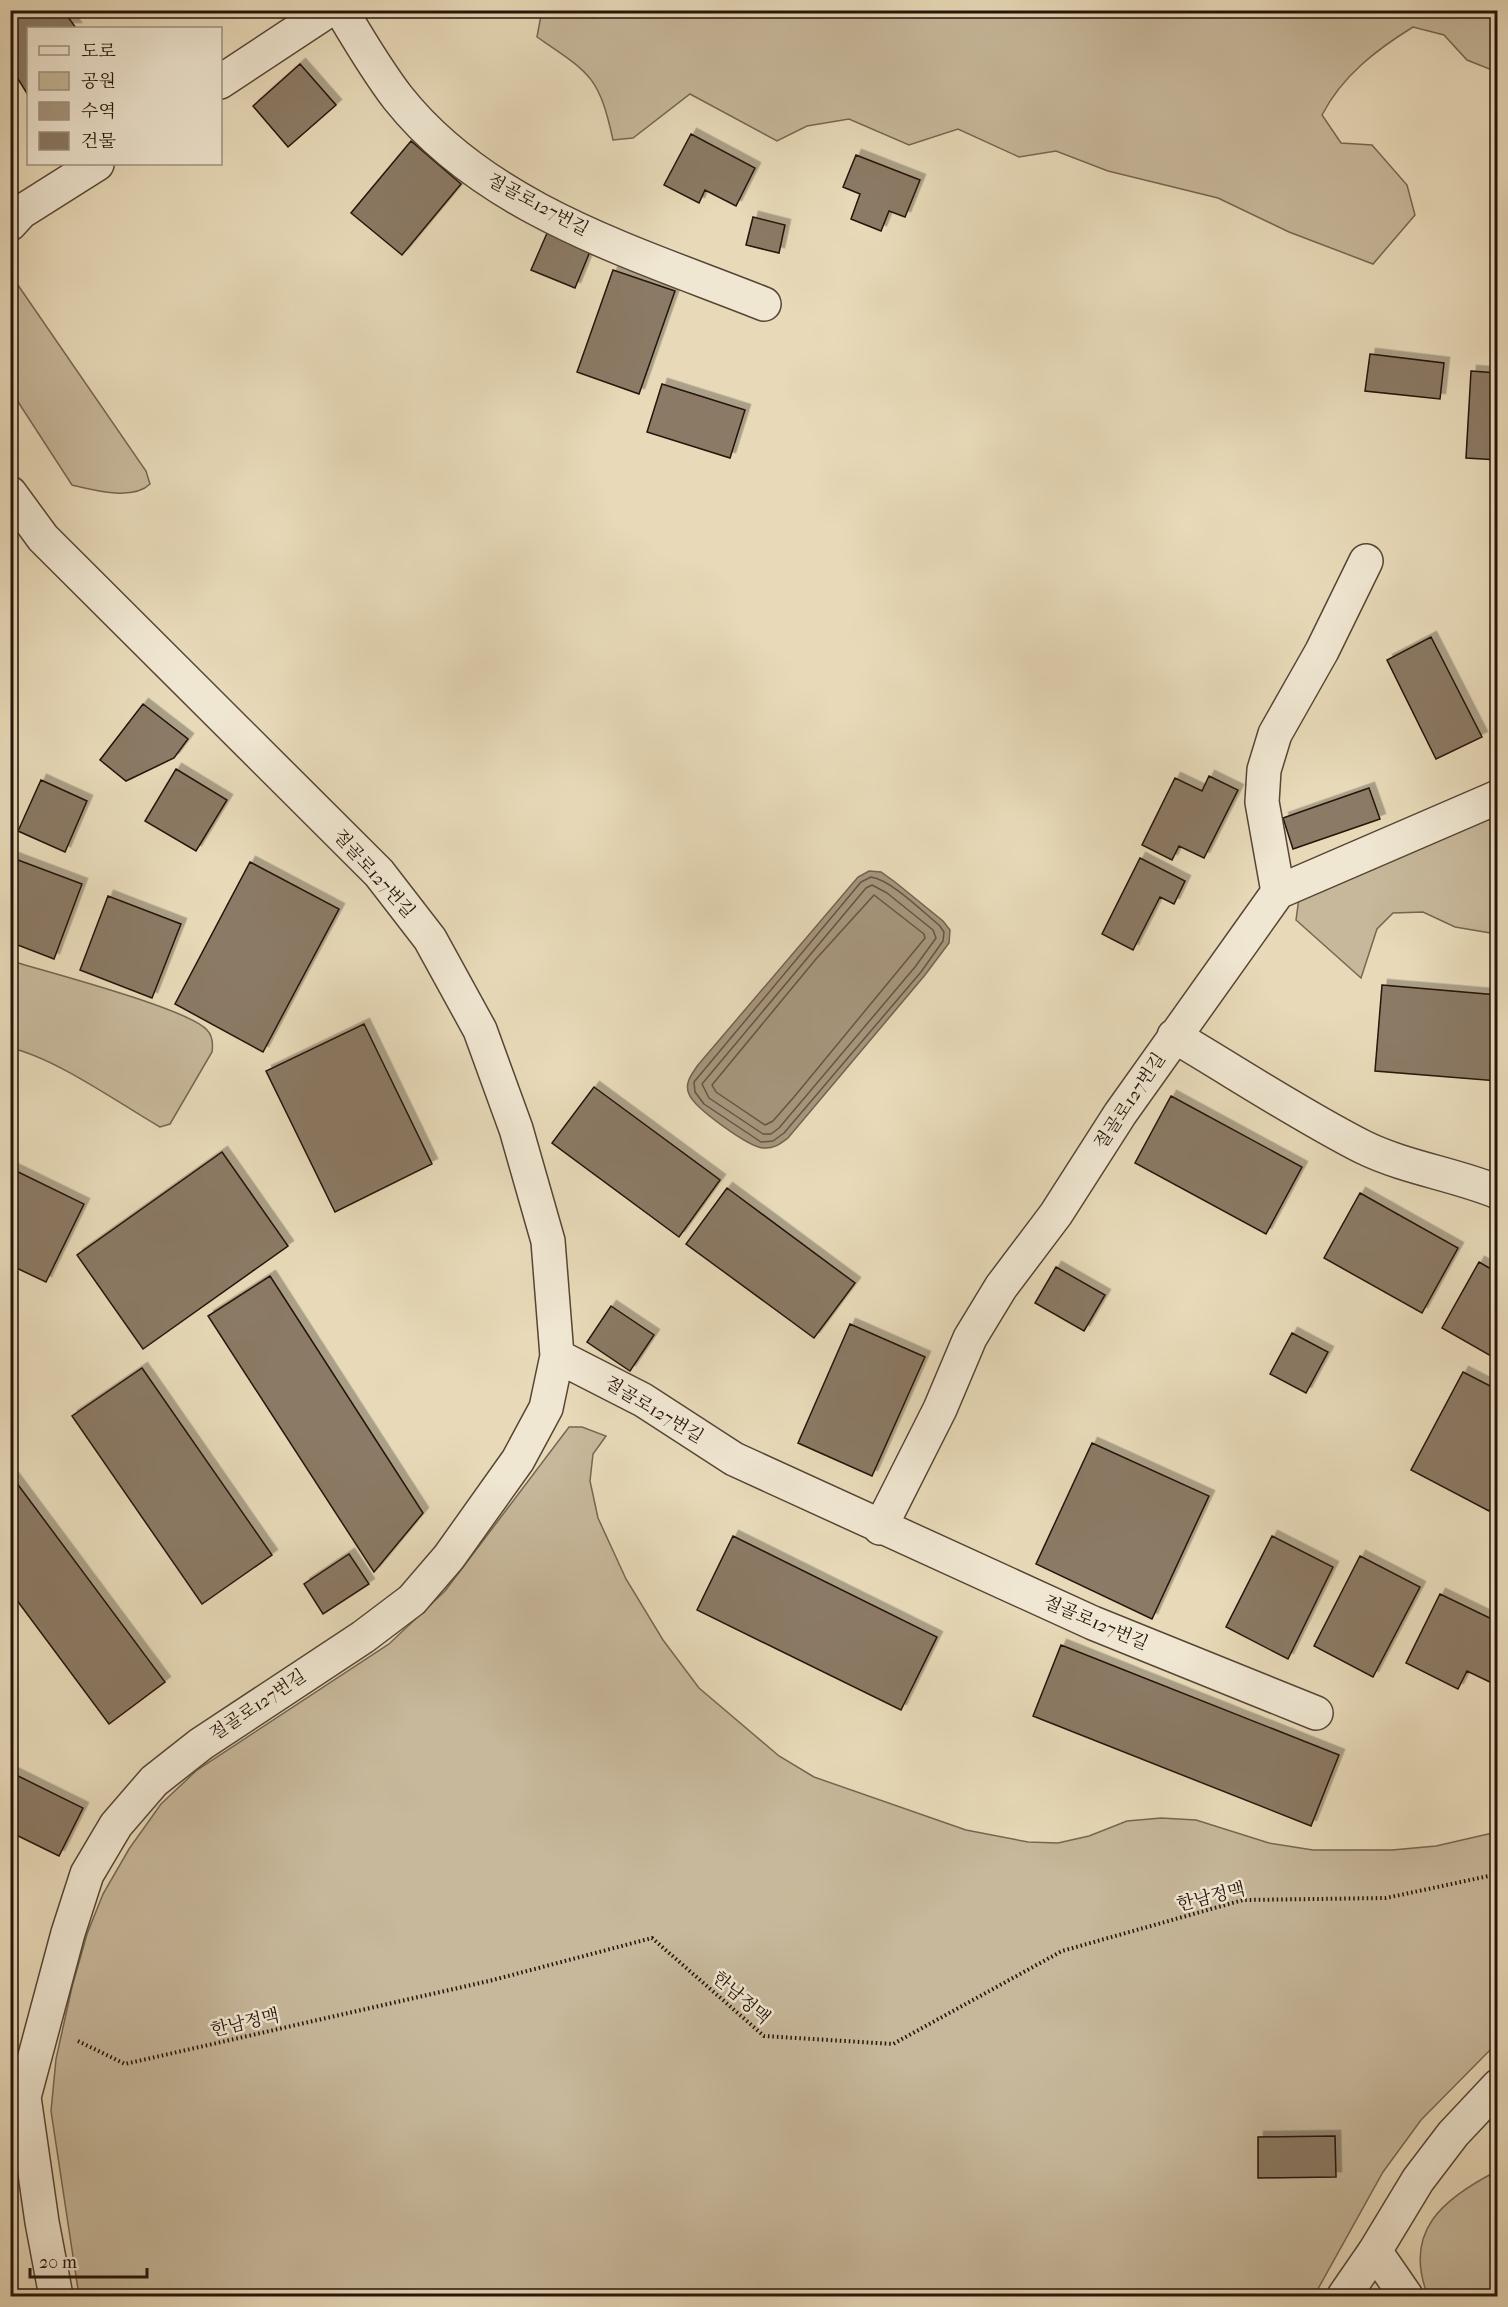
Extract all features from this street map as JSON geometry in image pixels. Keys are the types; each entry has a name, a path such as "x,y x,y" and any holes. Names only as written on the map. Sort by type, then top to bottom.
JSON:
{"street":[{"path":"222,81 329,10"},
{"name":"절골로127번길","path":"341,10 399,100 429,131 477,172 550,215 764,304"},
{"path":"10,224 21,212 95,165"},
{"name":"절골로127번길","path":"10,493 43,538 379,873 430,939 480,1030 516,1130 548,1241 557,1356 546,1408 518,1460 450,1557 412,1600 363,1637 201,1744 154,1781 116,1825 87,1874 68,1933 45,2025 17,2087"},
{"path":"1366,561 1322,651 1275,734 1264,770 1262,801 1278,892 1497,796"},
{"name":"절골로127번길","path":"880,1528 940,1409 970,1338 1001,1287 1056,1214 1120,1114 1278,892"},
{"path":"1174,1036 1364,1147 1417,1169 1469,1180 1497,1192"},
{"name":"절골로127번길","path":"557,1356 643,1400 734,1460 1093,1623 1316,1713"},
{"path":"1344,2296 1375,2251 1418,2180 1453,2134 1497,2086"},
{"path":"17,2087 56,2296"},
{"path":"1375,2251 1406,2296"}],"path":[{"name":"한남정맥","path":"45,2025 125,2064 493,1980 652,1938 764,2036 893,2044 1062,1951 1243,1899 1386,1898 1497,1874"}],"green space":[{"path":"542,10 595,18 607,10 1497,11 1497,72 1467,60 1444,35 1413,27 1361,65 1330,101 1322,115 1341,143 1372,145 1407,185 1415,215 1373,264 1289,232 1218,198 1108,171 1056,151 1019,157 958,129 909,145 849,119 807,126 777,141 690,94 633,138 613,140 603,102 590,78 569,59 537,37"},
{"path":"11,275 146,471 150,484 143,489 134,492 112,493 72,485 11,391"},
{"path":"1497,805 1497,934 1455,927 1423,912 1393,913 1377,929 1361,978 1296,920 1299,898"},
{"path":"11,961 174,1012 195,1021 209,1032 212,1052 170,1124 160,1127 67,1071 48,1061 11,1048"},
{"path":"569,1427 582,1427 606,1436 593,1454 590,1481 598,1518 626,1579 663,1640 699,1688 779,1756 814,1777 966,1830 1028,1842 1058,1843 1089,1836 1127,1821 1161,1818 1196,1820 1269,1843 1313,1850 1392,1850 1436,1846 1497,1832 1497,2043 1421,2120 1383,2172 1314,2296 79,2296 51,2111 56,2059 72,1987 87,1934 103,1894 129,1849 161,1804 197,1770 389,1644 445,1591"},
{"path":"1497,2171 1497,2296 1428,2296 1421,2273 1420,2253 1424,2235 1433,2219 1445,2205 1478,2181"}],"water":[{"path":"869,871 881,872 943,921 950,930 949,943 925,975 788,1138 770,1148 756,1146 711,1117 693,1100 687,1086 689,1079 698,1065 858,877"}],"building":[{"path":"10,10 63,10 75,27 27,27 27,93 10,66"},
{"path":"300,64 336,105 288,147 253,106"},
{"path":"691,134 755,168 736,206 705,190 699,203 664,185"},
{"path":"411,141 461,184 402,255 351,213"},
{"path":"856,155 920,180 905,217 889,211 881,231 851,219 860,194 843,187"},
{"path":"753,217 785,225 779,253 746,245"},
{"path":"548,231 591,249 575,288 531,270"},
{"path":"613,270 675,291 639,394 577,372"},
{"path":"1370,354 1444,363 1440,399 1365,391"},
{"path":"1471,371 1498,373 1498,460 1466,458"},
{"path":"662,384 745,410 730,458 647,432"},
{"path":"1431,637 1482,737 1436,759 1387,660"},
{"path":"143,704 188,739 174,758 126,781 100,760"},
{"path":"176,769 227,800 196,851 145,821"},
{"path":"1209,776 1238,790 1204,858 1179,846 1172,860 1142,845 1175,778 1202,791"},
{"path":"41,780 87,801 65,852 18,831"},
{"path":"1369,788 1380,819 1293,849 1283,818"},
{"path":"10,857 82,884 54,959 10,942"},
{"path":"1140,858 1185,881 1174,904 1160,897 1133,950 1102,934"},
{"path":"250,862 339,909 263,1052 175,1004"},
{"path":"108,896 181,924 152,998 80,970"},
{"path":"1382,985 1498,995 1498,1081 1375,1071"},
{"path":"364,1024 432,1164 335,1212 266,1071"},
{"path":"594,1087 720,1180 679,1237 552,1143"},
{"path":"1171,1096 1302,1167 1266,1234 1135,1163"},
{"path":"222,1152 288,1246 143,1349 77,1255"},
{"path":"10,1168 84,1204 46,1282 10,1265"},
{"path":"727,1188 855,1283 814,1338 686,1244"},
{"path":"1360,1193 1458,1248 1422,1313 1324,1258"},
{"path":"1479,1262 1498,1273 1498,1360 1442,1328"},
{"path":"1056,1267 1105,1295 1084,1331 1035,1303"},
{"path":"270,1276 423,1513 374,1572 208,1316"},
{"path":"611,1306 654,1335 630,1371 587,1342"},
{"path":"850,1324 925,1357 872,1476 798,1443"},
{"path":"1292,1333 1328,1352 1306,1393 1270,1374"},
{"path":"142,1368 272,1555 202,1604 72,1416"},
{"path":"1463,1372 1498,1390 1498,1494 1489,1511 1411,1470"},
{"path":"1092,1443 1209,1496 1152,1619 1036,1564"},
{"path":"10,1474 165,1682 109,1724 10,1591"},
{"path":"733,1536 937,1637 901,1710 697,1610"},
{"path":"1272,1536 1333,1567 1288,1659 1226,1627"},
{"path":"349,1554 369,1584 323,1614 304,1584"},
{"path":"1360,1556 1420,1587 1373,1677 1314,1646"},
{"path":"1440,1594 1498,1622 1498,1677 1494,1684 1467,1671 1458,1689 1406,1663"},
{"path":"1061,1645 1339,1755 1311,1826 1033,1716"},
{"path":"10,1772 83,1808 59,1856 10,1832"},
{"path":"1335,2136 1336,2177 1258,2178 1258,2137"}]}
